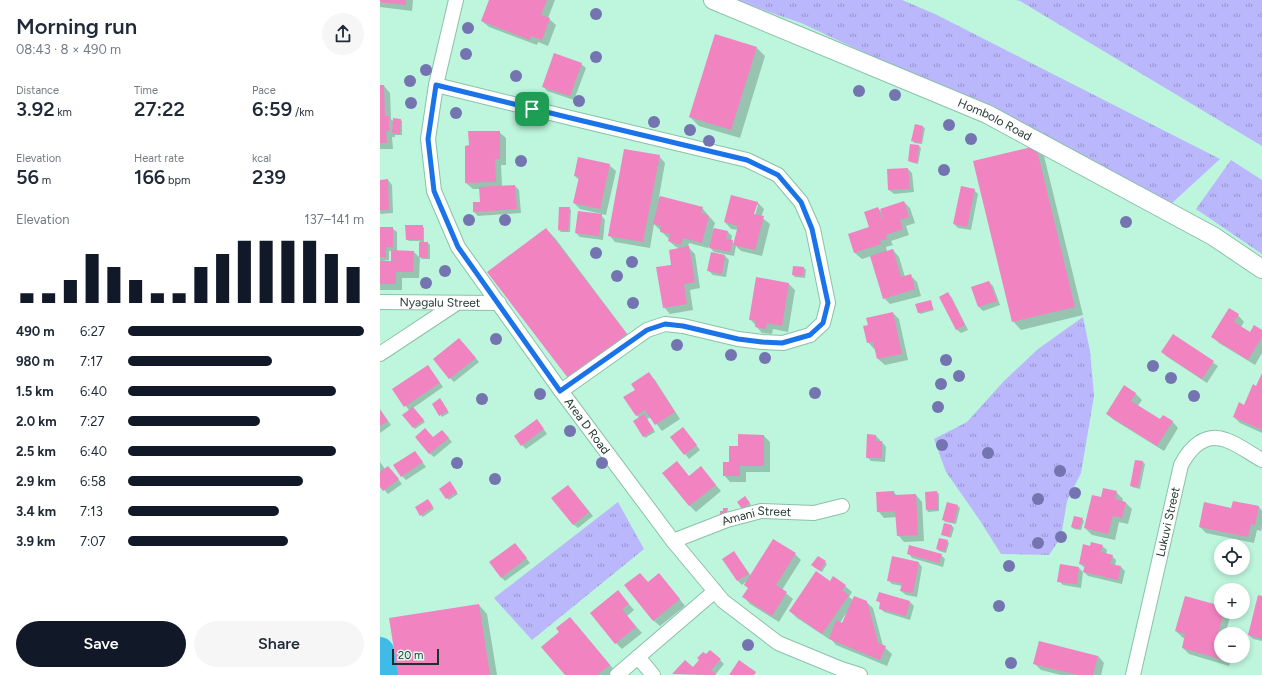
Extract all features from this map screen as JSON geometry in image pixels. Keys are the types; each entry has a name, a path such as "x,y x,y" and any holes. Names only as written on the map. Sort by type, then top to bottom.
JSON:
{"street":[{"name":"Area D Road","path":"456,0 436,85 428,139 434,191 458,247 560,391 673,541 723,601 778,643 860,675"},
{"name":"Hombolo Road","path":"713,0 988,114 1213,236 1262,269"},
{"path":"436,85 747,160 778,175 801,202 812,229 828,303 823,323 810,335 782,343 762,342 738,339 683,326 665,324 647,330 560,391"},
{"name":"Nyagalu Street","path":"380,302 499,303"},
{"path":"380,354 457,303"},
{"name":"Lukuvi Street","path":"1133,675 1181,466 1187,453 1199,443 1211,438 1226,440 1262,460"},
{"name":"Amani Street","path":"673,541 728,520 761,511 814,513 842,506"},
{"path":"616,675 715,591"},
{"path":"638,657 653,675"}],"green space":[{"path":"735,0 902,0 935,14 1220,159 1171,204 930,83 801,23"},
{"path":"1016,0 1262,0 1262,146 1020,1"},
{"path":"1231,160 1262,180 1262,254 1196,209"},
{"path":"1083,317 1090,351 1094,396 1081,473 1067,501 1061,537 1049,555 1001,554 979,519 946,472 934,439 967,422 1004,381 1038,349"},
{"path":"618,502 644,549 532,640 494,598"}],"building":[{"path":"380,0 406,0 406,5 380,2"},
{"path":"489,0 547,0 541,15 550,18 542,40 531,36 530,40 481,21"},
{"path":"715,34 757,47 731,130 689,117"},
{"path":"554,53 582,63 570,96 542,87"},
{"path":"380,85 384,85 385,116 389,116 389,131 386,131 387,143 380,143"},
{"path":"393,118 401,119 400,134 392,133"},
{"path":"915,124 923,126 921,143 911,141"},
{"path":"468,131 500,131 500,159 495,159 496,182 465,183 465,146 469,145"},
{"path":"910,144 919,145 917,163 908,161"},
{"path":"1036,146 1075,307 1012,322 973,161"},
{"path":"624,149 660,155 643,242 608,236"},
{"path":"578,157 610,164 600,209 573,203 579,177 574,176"},
{"path":"908,168 910,189 888,190 887,169"},
{"path":"388,179 389,210 380,210 380,180"},
{"path":"515,185 517,209 473,212 473,202 480,202 479,187"},
{"path":"961,186 975,189 967,227 953,224"},
{"path":"731,195 758,202 754,214 764,216 755,250 733,245 738,226 724,222"},
{"path":"660,196 703,207 701,213 709,216 702,243 683,238 681,245 668,241 670,234 660,232 661,226 653,224"},
{"path":"904,201 909,217 900,220 903,229 886,235 887,239 880,241 881,244 854,253 848,234 869,227 864,212 878,207 882,218 880,209"},
{"path":"559,207 570,207 568,231 558,230"},
{"path":"578,211 602,214 599,236 575,233"},
{"path":"405,225 423,225 423,240 406,240"},
{"path":"380,227 393,227 393,247 386,247 386,257 380,257"},
{"path":"546,228 627,334 568,378 487,272"},
{"path":"714,228 728,231 726,239 733,240 730,252 709,248"},
{"path":"419,242 428,242 428,258 419,257"},
{"path":"689,246 695,282 684,284 687,304 663,308 656,267 671,265 669,250"},
{"path":"893,249 901,277 911,274 915,289 883,299 870,256"},
{"path":"391,250 414,251 413,272 396,272 396,284 380,284 380,261 391,261"},
{"path":"711,252 725,255 722,274 707,271"},
{"path":"793,266 804,267 803,276 792,275"},
{"path":"756,277 789,283 782,326 767,323 766,329 755,327 756,321 749,320"},
{"path":"989,281 997,301 978,307 971,287"},
{"path":"948,292 965,325 956,330 939,297"},
{"path":"931,300 933,309 918,313 915,304"},
{"path":"1229,308 1239,314 1234,322 1250,332 1254,325 1262,330 1262,337 1248,360 1211,337"},
{"path":"893,312 902,354 877,359 873,342 867,343 863,326 868,325 866,318"},
{"path":"1173,334 1214,361 1202,379 1161,352"},
{"path":"459,338 476,358 449,379 433,359"},
{"path":"428,365 440,383 404,407 392,389"},
{"path":"649,372 675,412 655,425 645,410 636,416 623,397 635,390 631,384"},
{"path":"1262,373 1262,430 1233,417 1239,402 1244,405 1253,384 1256,386"},
{"path":"1124,385 1136,393 1131,401 1160,419 1163,415 1173,421 1157,446 1106,414"},
{"path":"440,398 448,411 439,416 432,404"},
{"path":"413,407 424,420 413,428 402,415"},
{"path":"380,410 388,421 380,426"},
{"path":"644,414 654,430 643,437 633,421"},
{"path":"537,419 544,429 521,446 514,436"},
{"path":"683,427 697,445 684,455 670,437"},
{"path":"425,428 433,437 442,430 449,438 429,454 415,437"},
{"path":"738,434 764,435 764,466 740,466 740,476 723,476 723,462 729,462 729,446 738,446"},
{"path":"867,434 876,435 876,441 882,441 882,458 866,458"},
{"path":"415,451 423,462 401,477 393,465"},
{"path":"1135,460 1143,461 1138,487 1130,486"},
{"path":"677,461 689,476 701,466 716,485 689,506 662,473"},
{"path":"388,466 399,479 383,491 380,487 380,472"},
{"path":"450,481 457,492 446,499 439,489"},
{"path":"568,485 589,512 573,525 551,498"},
{"path":"1103,488 1117,491 1115,499 1126,502 1122,518 1113,516 1108,534 1084,528 1092,495 1101,497"},
{"path":"894,491 894,495 916,494 918,535 897,536 895,511 877,512 876,492"},
{"path":"937,491 938,510 926,510 925,492"},
{"path":"745,496 750,503 742,509 737,502"},
{"path":"428,499 433,507 420,516 415,507"},
{"path":"1233,501 1259,506 1255,525 1251,524 1248,537 1199,527 1204,502 1231,508"},
{"path":"947,502 958,505 954,523 942,520"},
{"path":"723,508 728,508 727,515 720,514 720,511 723,511"},
{"path":"1074,516 1083,518 1079,529 1071,527"},
{"path":"944,523 952,525 949,537 941,535"},
{"path":"939,538 948,540 945,551 936,549"},
{"path":"773,539 796,553 776,585 787,592 772,616 742,597 748,588 744,585"},
{"path":"1091,542 1103,545 1101,552 1113,555 1110,564 1121,566 1118,580 1083,572 1085,565 1079,564 1083,544 1090,546"},
{"path":"515,543 527,558 501,578 489,562"},
{"path":"909,545 942,554 939,563 907,554"},
{"path":"734,551 749,574 737,581 722,559"},
{"path":"818,556 826,561 820,571 811,565"},
{"path":"892,556 919,562 913,593 900,591 902,583 887,581"},
{"path":"1060,564 1079,567 1077,584 1057,582"},
{"path":"816,571 830,581 833,576 846,585 842,591 849,595 822,634 789,611"},
{"path":"640,573 648,582 659,573 680,599 653,621 624,585"},
{"path":"618,590 629,604 622,609 636,627 615,644 590,613"},
{"path":"879,592 910,601 906,616 879,609 880,602 876,601"},
{"path":"1258,595 1262,596 1262,639 1250,636 1250,627"},
{"path":"854,596 867,601 878,643 886,646 880,660 829,639 836,620 842,623"},
{"path":"1185,596 1214,604 1214,619 1222,619 1220,627 1214,627 1214,657 1182,648 1185,634 1175,631"},
{"path":"479,604 490,675 398,675 389,618"},
{"path":"570,617 610,665 597,675 565,675 541,647 559,632 556,628"},
{"path":"1039,641 1098,656 1093,675 1078,675 1033,664"},
{"path":"710,650 721,659 711,670 716,674 715,675 672,674 685,660 693,667 699,660 697,658 703,652 706,654"},
{"path":"739,660 756,672 754,675 729,675"}],"waterway":[{"path":"380,651 386,675"}],"route":[{"path":"436,85 532,109 747,160 778,175 801,202 812,229 828,303 823,323 810,335 782,343 738,339 683,326 665,324 647,330 560,391 458,247 434,191 428,139 436,85"}]}
